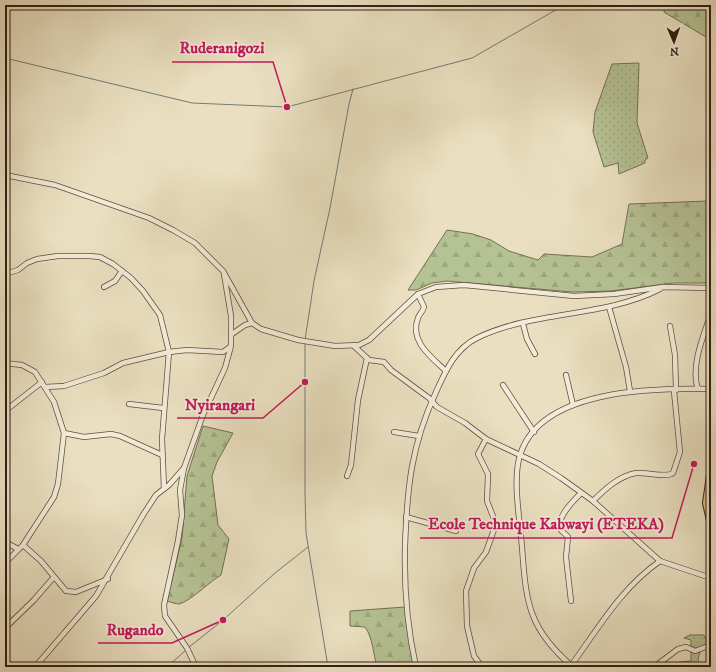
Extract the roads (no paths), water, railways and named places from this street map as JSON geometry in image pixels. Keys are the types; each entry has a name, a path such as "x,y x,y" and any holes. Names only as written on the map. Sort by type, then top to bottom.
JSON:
{"highway":[{"path":"711,468 706,503 711,526"}],"street":[{"path":"5,175 55,185 149,218 195,243 223,270 252,323 261,329 298,340 323,345 354,346 369,340 418,294 436,287 456,285 574,296 614,294 663,287 711,288"},
{"path":"5,274 18,270 30,261 72,255 100,257 122,271 143,291 160,315 169,352 163,408 162,455 164,489"},
{"path":"196,667 187,648 169,623 164,611 165,599 178,541 182,515 180,490 184,468 202,415 225,368 231,346 231,316 223,270"},
{"path":"104,287 115,280 122,271"},
{"path":"416,667 405,601 404,569 408,484 419,436 432,401 446,371 457,353 472,341 502,328 581,311 609,307 632,301 663,287"},
{"path":"418,294 424,307 418,318 417,337 420,345 426,353 446,371"},
{"path":"609,307 626,367 630,392"},
{"path":"698,389 696,378 697,365 711,313"},
{"path":"232,334 245,325 252,323"},
{"path":"523,324 527,339 535,354"},
{"path":"593,501 605,490 627,476 642,473 667,475 673,473 680,452 675,390 675,355 670,326"},
{"path":"45,387 59,387 104,373 123,363 169,352 187,350 223,352 231,346"},
{"path":"354,346 371,361 384,362 391,370 432,401 441,410 465,423 486,439 539,464 593,501 660,561 711,578"},
{"path":"347,476 351,465 352,442 358,400 367,358"},
{"path":"5,363 22,365 35,372 54,402 64,433 58,484 54,497 23,544 5,563"},
{"path":"566,375 574,405"},
{"path":"5,411 42,382"},
{"path":"503,385 534,432"},
{"path":"660,561 641,575 626,591 572,666 537,625 527,599 524,581 517,477 520,455 524,445 534,432 551,417 574,405 600,396 630,392 711,389"},
{"path":"129,404 163,408"},
{"path":"394,432 419,436"},
{"path":"64,433 90,437 110,434 120,436 162,455"},
{"path":"482,667 474,656 467,626 466,597 470,578 486,552 496,527 496,520 487,501 488,474 478,454 486,439"},
{"path":"35,667 58,638 90,604 108,579 143,515 157,494 164,489 184,468"},
{"path":"570,601 566,558 568,537 561,530 560,522 570,506 581,493"},
{"path":"406,518 456,531"},
{"path":"5,542 18,549"},
{"path":"23,544 32,552 63,588 72,592 108,579"},
{"path":"5,628 33,601 54,577"},
{"path":"654,667 678,649 686,647 696,651 711,645"}],"waterway":[{"path":"5,58 192,103 287,107 472,58 562,5"},
{"path":"305,340 314,281 353,89"},
{"path":"305,344 306,533 328,667"},
{"path":"188,648 223,620 275,573 308,547"},
{"path":"167,667 186,650"}],"place":[{"name":"Ruderanigozi","path":"287,107"},
{"name":"Nyirangari","path":"305,382"},
{"name":"Ecole Technique Kabwayi (ETEKA)","path":"694,464"},
{"name":"Rugando","path":"223,620"}]}
